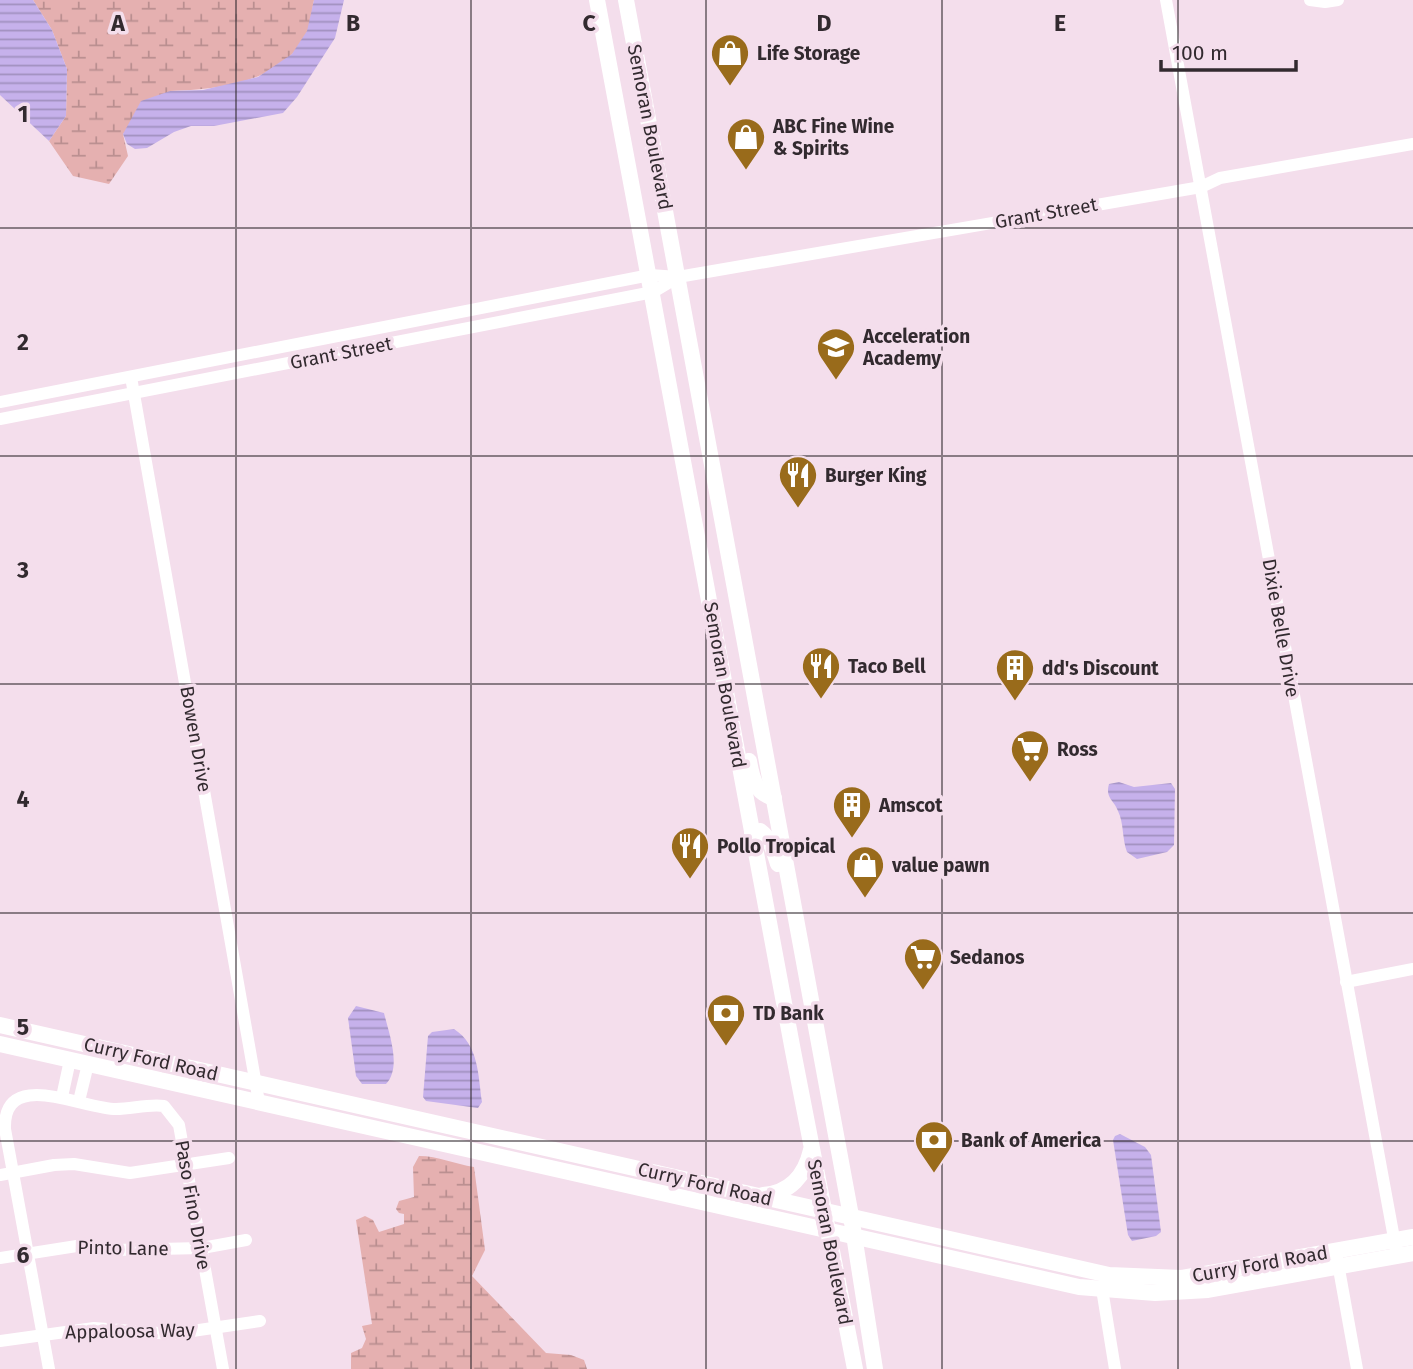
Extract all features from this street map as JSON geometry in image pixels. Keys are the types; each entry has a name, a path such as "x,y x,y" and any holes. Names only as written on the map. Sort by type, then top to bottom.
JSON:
{"main road":[{"name":"Semoran Boulevard","path":"597,0 811,1148 855,1369"},
{"name":"Semoran Boulevard","path":"626,0 851,1216 875,1369"},
{"path":"691,501 700,504 712,516 726,542"},
{"path":"717,640 726,647 730,655 755,783 761,793 774,798"},
{"path":"752,833 760,831 765,835 774,851 778,866 790,884"},
{"name":"Curry Ford Road","path":"0,1025 1109,1275 1182,1278 1337,1259 1401,1250 1413,1237"},
{"path":"0,1037 51,1049 70,1040"},
{"name":"Curry Ford Road","path":"0,1044 1079,1287 1155,1293 1208,1290 1337,1259"},
{"path":"70,1060 94,1054 134,1062 175,1065"},
{"path":"402,1135 433,1135 493,1147 509,1140"},
{"path":"759,1196 774,1194 802,1176 811,1148"},
{"path":"511,1160 527,1152 611,1169 630,1167"},
{"path":"1102,1289 1108,1284 1164,1284 1182,1278"}],"street":[{"name":"Dixie Belle Drive","path":"1167,0 1346,982 1401,1250"},
{"path":"1310,0 1338,0"},
{"name":"Grant Street","path":"0,402 650,275 678,277 1201,187 1220,178 1413,144"},
{"name":"Grant Street","path":"0,419 653,292 678,277"},
{"path":"488,308 492,324"},
{"path":"383,328 386,345"},
{"path":"262,352 265,367"},
{"path":"240,356 243,372"},
{"name":"Bowen Drive","path":"131,377 258,1102"},
{"path":"21,398 25,414"},
{"path":"1346,982 1413,969"},
{"path":"62,1097 70,1060"},
{"path":"79,1101 88,1064"},
{"name":"Paso Fino Drive","path":"5,1102 38,1094 115,1109 146,1104 164,1106 179,1125 223,1369"},
{"path":"5,1102 6,1174 27,1253 49,1369"},
{"path":"6,1174 74,1164 130,1173 229,1158"},
{"name":"Pinto Lane","path":"0,1258 83,1245 113,1250 202,1248 246,1240"},
{"path":"1337,1259 1357,1369"},
{"path":"1102,1289 1115,1369"},
{"name":"Appaloosa Way","path":"0,1341 94,1328 172,1334 260,1321"}],"green space":[{"path":"33,0 314,0 307,32 297,49 283,62 267,72 229,85 170,91 123,134 128,156 109,184 73,176 49,141 66,116 67,69 52,30"},
{"path":"419,1156 474,1167 485,1250 472,1276 546,1353 571,1355 584,1360 587,1369 351,1369 351,1353 362,1348 366,1339 362,1326 372,1324 356,1220 365,1216 373,1220 379,1232 404,1224 404,1214 396,1209 399,1201 414,1197 413,1167"}],"shaded area":[{"path":"0,0 33,0 52,30 67,69 66,116 49,141 0,95"},
{"path":"314,0 344,0 335,38 297,97 283,113 214,126 191,126 174,132 147,148 135,149 127,144 123,134 141,101 170,91 203,90 258,77 292,54 307,31"},
{"path":"1119,782 1134,787 1171,783 1175,789 1174,845 1167,852 1137,859 1127,852 1120,816 1108,793 1109,784"},
{"path":"356,1006 384,1013 394,1060 391,1077 386,1084 362,1084 356,1076 348,1018"},
{"path":"454,1029 468,1043 476,1061 482,1102 478,1108 426,1101 423,1097 428,1036 432,1032"},
{"path":"1120,1134 1145,1147 1151,1155 1161,1232 1156,1236 1132,1241 1128,1235 1113,1140"}],"place":[{"name":"Life Storage","path":"730,87"},
{"name":"ABC Fine Wine & Spirits","path":"746,171"},
{"name":"Acceleration Academy","path":"836,381"},
{"name":"Burger King","path":"798,509"},
{"name":"Taco Bell","path":"821,700"},
{"name":"dd's Discount","path":"1015,702"},
{"name":"Ross","path":"1030,783"},
{"name":"Amscot","path":"852,839"},
{"name":"Pollo Tropical","path":"690,880"},
{"name":"value pawn","path":"865,899"},
{"name":"Sedanos","path":"923,991"},
{"name":"TD Bank","path":"726,1047"},
{"name":"Bank of America","path":"934,1174"}]}
